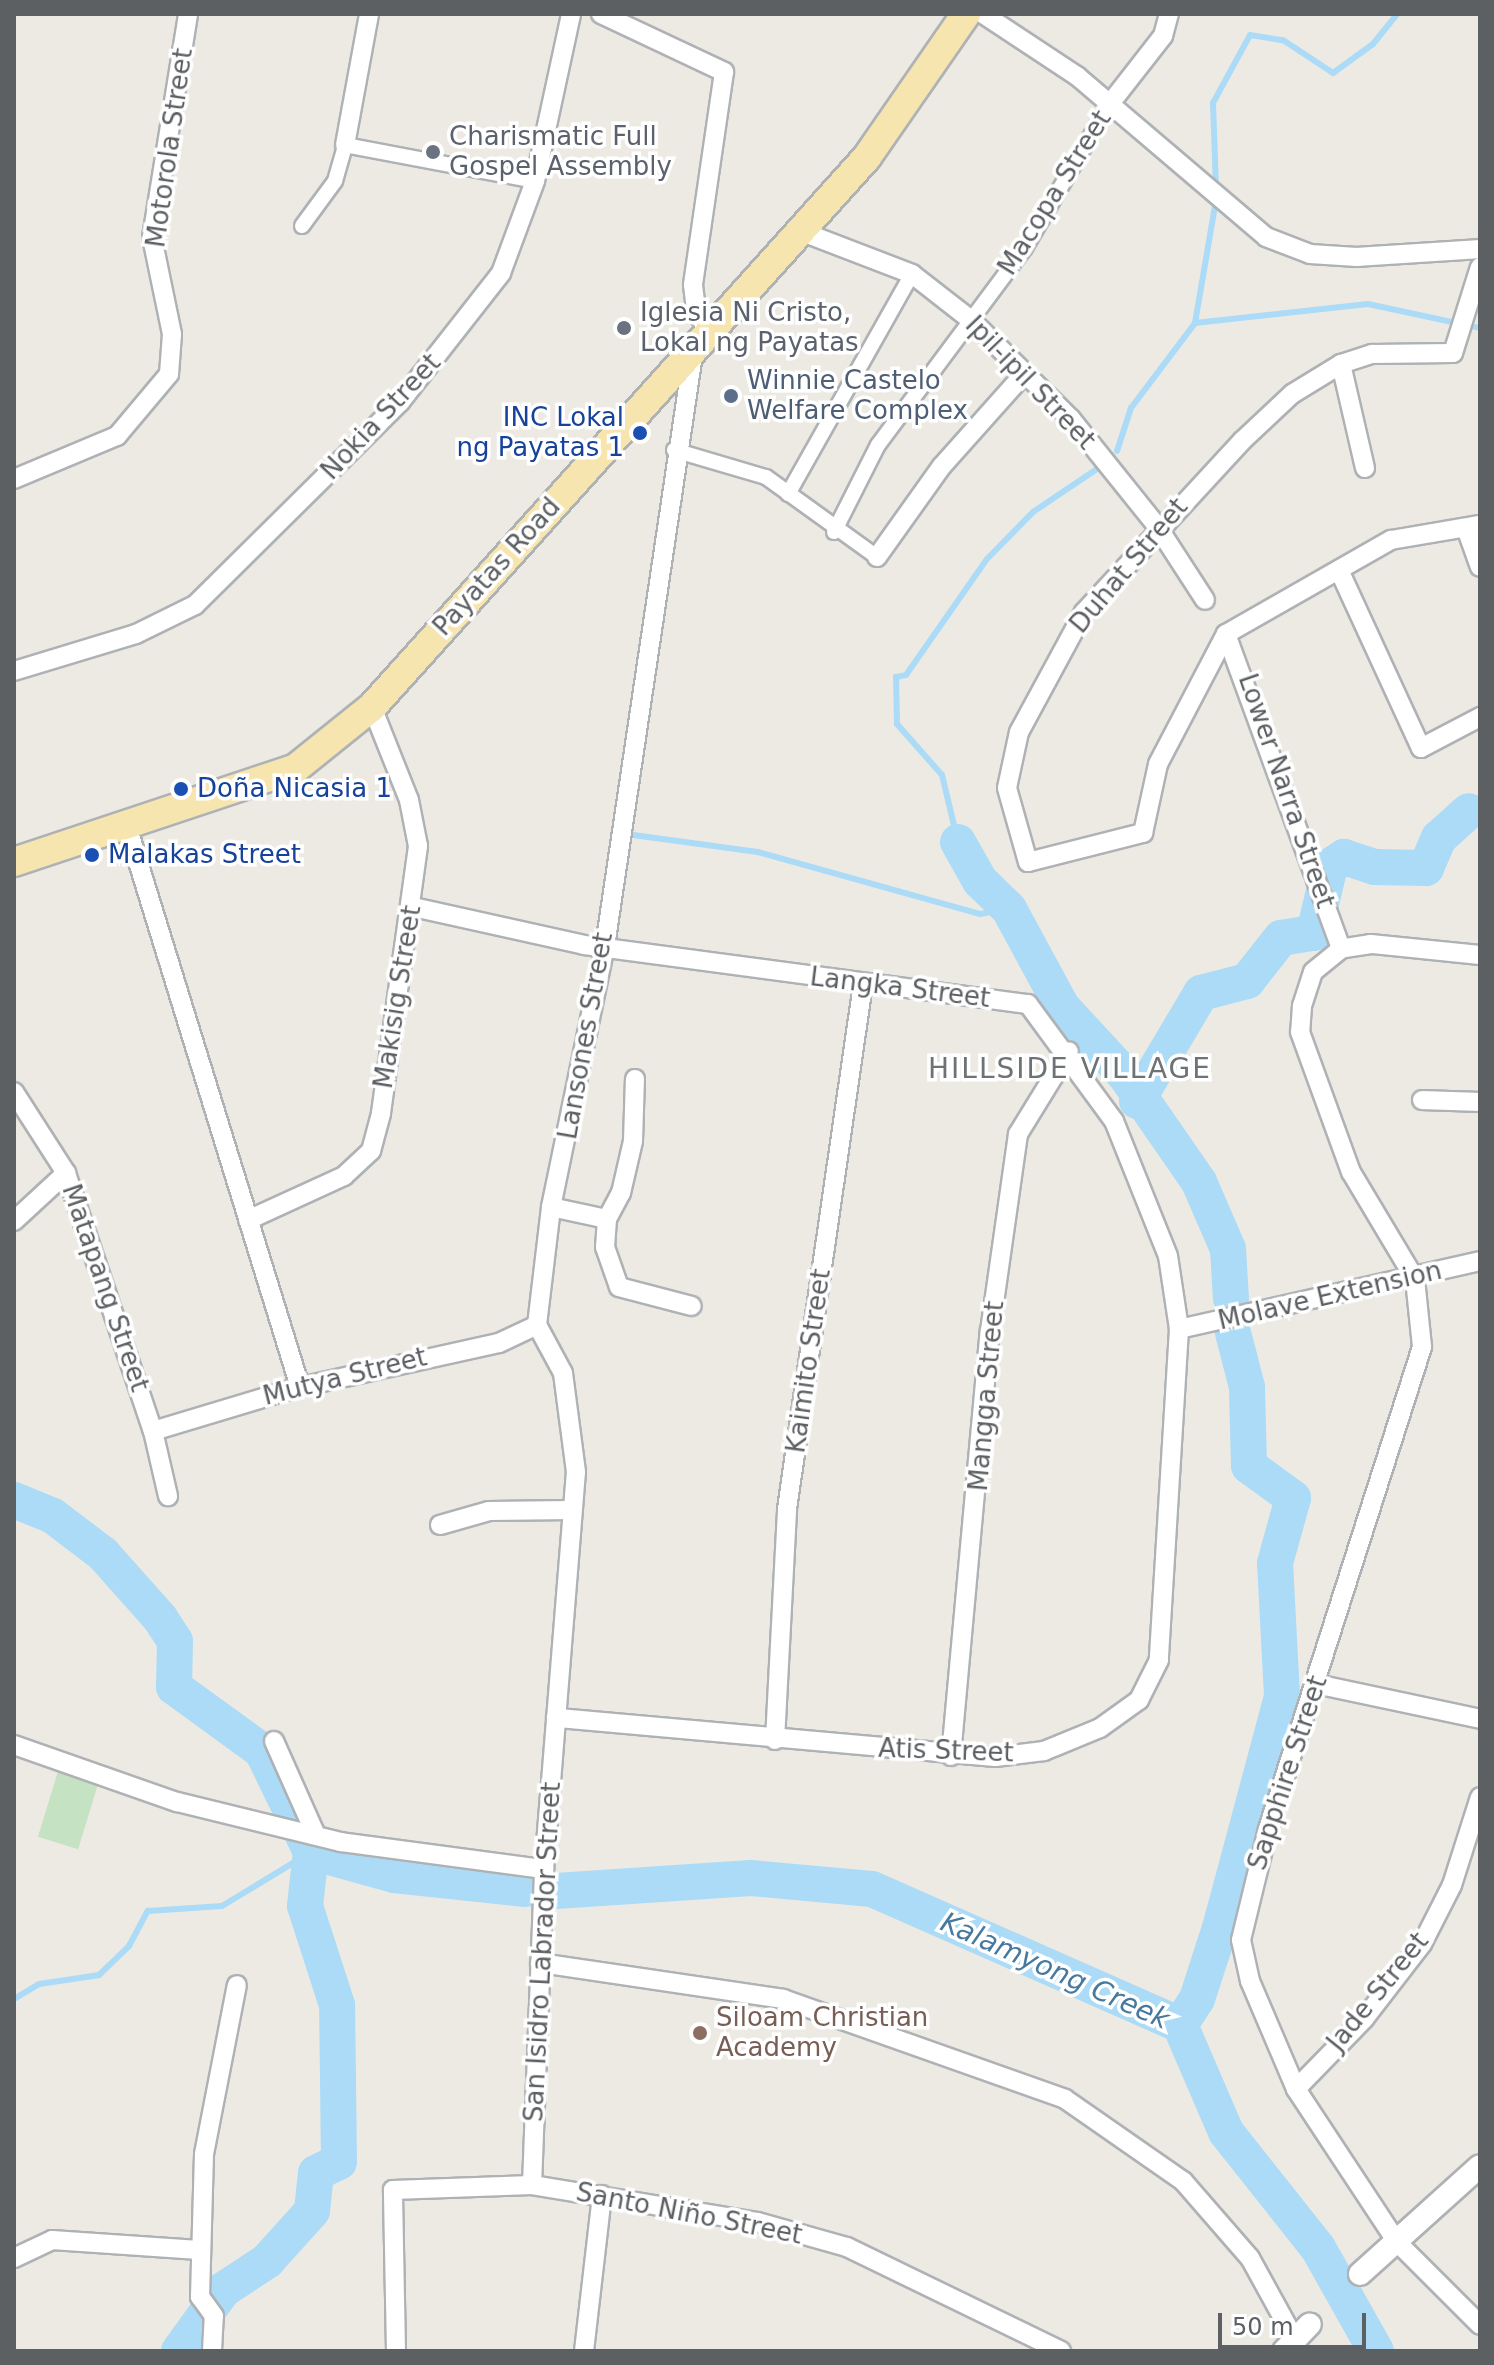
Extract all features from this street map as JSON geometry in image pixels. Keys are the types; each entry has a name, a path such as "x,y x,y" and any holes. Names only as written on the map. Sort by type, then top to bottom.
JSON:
{"main road":[{"name":"Payatas Road","path":"14,862 296,768 372,707 867,157 966,14"}],"street":[{"name":"Motorola Street","path":"14,479 117,436 169,374 172,334 152,237 188,14"},
{"path":"302,226 335,181 345,145 369,14"},
{"name":"Nokia Street","path":"14,671 136,634 231,577 400,402 475,311 501,273 535,181 571,14"},
{"path":"601,14 724,72 693,285 702,342"},
{"path":"983,14 1040,48 1266,237 1295,248 1357,257 1480,249"},
{"name":"Macopa Street","path":"834,532 878,445 1025,248 1109,105 1163,36 1169,14"},
{"path":"345,145 535,181"},
{"name":"Ipil-ipil Street","path":"800,231 912,274 971,320 1025,373 1157,526 1205,600"},
{"name":"Duhat Street","path":"1226,634 1158,764 1143,833 1036,864 1025,855 1007,788 1019,732 1084,612 1157,526 1292,394 1341,364 1372,354 1453,353 1462,343 1480,267"},
{"path":"788,494 912,274"},
{"name":"Lansones Street","path":"537,1325 551,1207 605,946 674,450 702,342"},
{"path":"1341,364 1365,468"},
{"path":"674,450 743,466 788,494 834,532 877,557 942,466 1025,373"},
{"path":"1226,634 1391,540 1473,526 1480,567"},
{"path":"1339,570 1421,748 1480,717"},
{"name":"Lower Narra Street","path":"1226,634 1319,880 1341,949"},
{"name":"Makisig Street","path":"248,1220 344,1176 371,1151 413,907 418,846 412,815 372,707"},
{"path":"127,826 300,1387"},
{"name":"Langka Street","path":"413,907 605,946 863,984 1028,1004 1069,1051 1114,1121 1160,1226 1179,1329"},
{"path":"1415,1279 1351,1172 1300,1032 1313,972 1341,949 1371,944 1480,955"},
{"name":"Kaimito Street","path":"775,1740 787,1509 863,984"},
{"name":"Mangga Street","path":"951,1756 990,1331 1018,1134 1069,1051"},
{"path":"635,1079 633,1141 621,1193 607,1219 605,1247 619,1287 692,1306"},
{"name":"Matapang Street","path":"14,1092 66,1173 153,1431 168,1496"},
{"path":"1422,1100 1480,1102"},
{"path":"14,1221 66,1173"},
{"path":"551,1207 607,1219"},
{"name":"Molave Extension","path":"1179,1329 1415,1279 1480,1261"},
{"name":"Sapphire Street","path":"1415,1279 1422,1347 1316,1684 1241,1940 1250,1981 1296,2089 1397,2242 1480,2325"},
{"path":"537,1325 563,1373 573,1416 572,1510 556,1718"},
{"name":"Mutya Street","path":"153,1431 300,1387 499,1343 537,1325"},
{"name":"Atis Street","path":"556,1718 951,1756 1044,1751 1100,1728 1139,1700 1159,1660 1179,1329"},
{"path":"440,1525 489,1511 572,1510"},
{"path":"1316,1684 1480,1719"},
{"name":"San Isidro Labrador Street","path":"532,2185 544,1869 556,1718"},
{"path":"274,1741 302,1830"},
{"path":"14,1745 177,1802 404,1854 544,1869"},
{"name":"Jade Street","path":"1296,2089 1422,1944 1452,1885 1480,1797"},
{"path":"540,1963 783,1999 1065,2099 1183,2181 1250,2258 1296,2338"},
{"path":"212,2351 214,2316 200,2297 204,2154 237,1985"},
{"path":"1360,2274 1480,2166"},
{"name":"Santo Niño Street","path":"396,2351 393,2190 532,2185 758,2222 847,2247 1061,2351"},
{"path":"584,2351 602,2195"},
{"path":"14,2258 52,2240 199,2250"}],"green space":[{"path":"59,1768 99,1780 78,1849 38,1837"}],"waterway":[{"path":"1216,189 1213,103 1250,35 1283,40 1333,73 1373,44 1397,14"},
{"path":"1117,451 1131,408 1195,323 1216,200"},
{"path":"1195,323 1368,304 1480,328"},
{"path":"958,842 942,775 897,724 896,677 906,675 987,559 1033,512 1100,467"},
{"path":"1137,1101 1201,993 1247,981 1281,938 1314,933 1330,866 1344,857 1374,867 1426,868 1439,838 1469,811"},
{"path":"626,834 758,852 980,914 1009,909"},
{"path":"958,842 980,881 1009,909 1062,1007 1125,1075 1199,1182 1228,1249 1231,1299"},
{"path":"1180,2025 1197,1999 1220,1928 1282,1696 1275,1563 1293,1498 1249,1466 1247,1387 1233,1333"},
{"name":"Kalamyong Creek","path":"14,1500 53,1516 103,1554 160,1618 175,1641 174,1687 262,1751 311,1852 394,1875 525,1889"},
{"path":"14,1999 39,1984 99,1975 129,1946 148,1911 222,1906 311,1852"},
{"path":"179,2351 223,2290 267,2261 312,2211 316,2173 339,2162 337,2005 305,1906 311,1852"},
{"name":"Kalamyong Creek","path":"556,1891 751,1878 872,1889 1180,2025 1226,2132 1318,2248 1376,2351"}],"place":[{"name":"Charismatic Full Gospel Assembly","path":"433,152"},
{"name":"Iglesia Ni Cristo, Lokal ng Payatas","path":"624,328"},
{"name":"Winnie Castelo Welfare Complex","path":"731,396"},
{"name":"INC Lokal ng Payatas 1","path":"640,433"},
{"name":"Doña Nicasia 1","path":"181,789"},
{"name":"Malakas Street","path":"92,855"},
{"name":"Siloam Christian Academy","path":"700,2033"}],"district":[{"name":"HILLSIDE VILLAGE","path":"1070,1069"}]}
